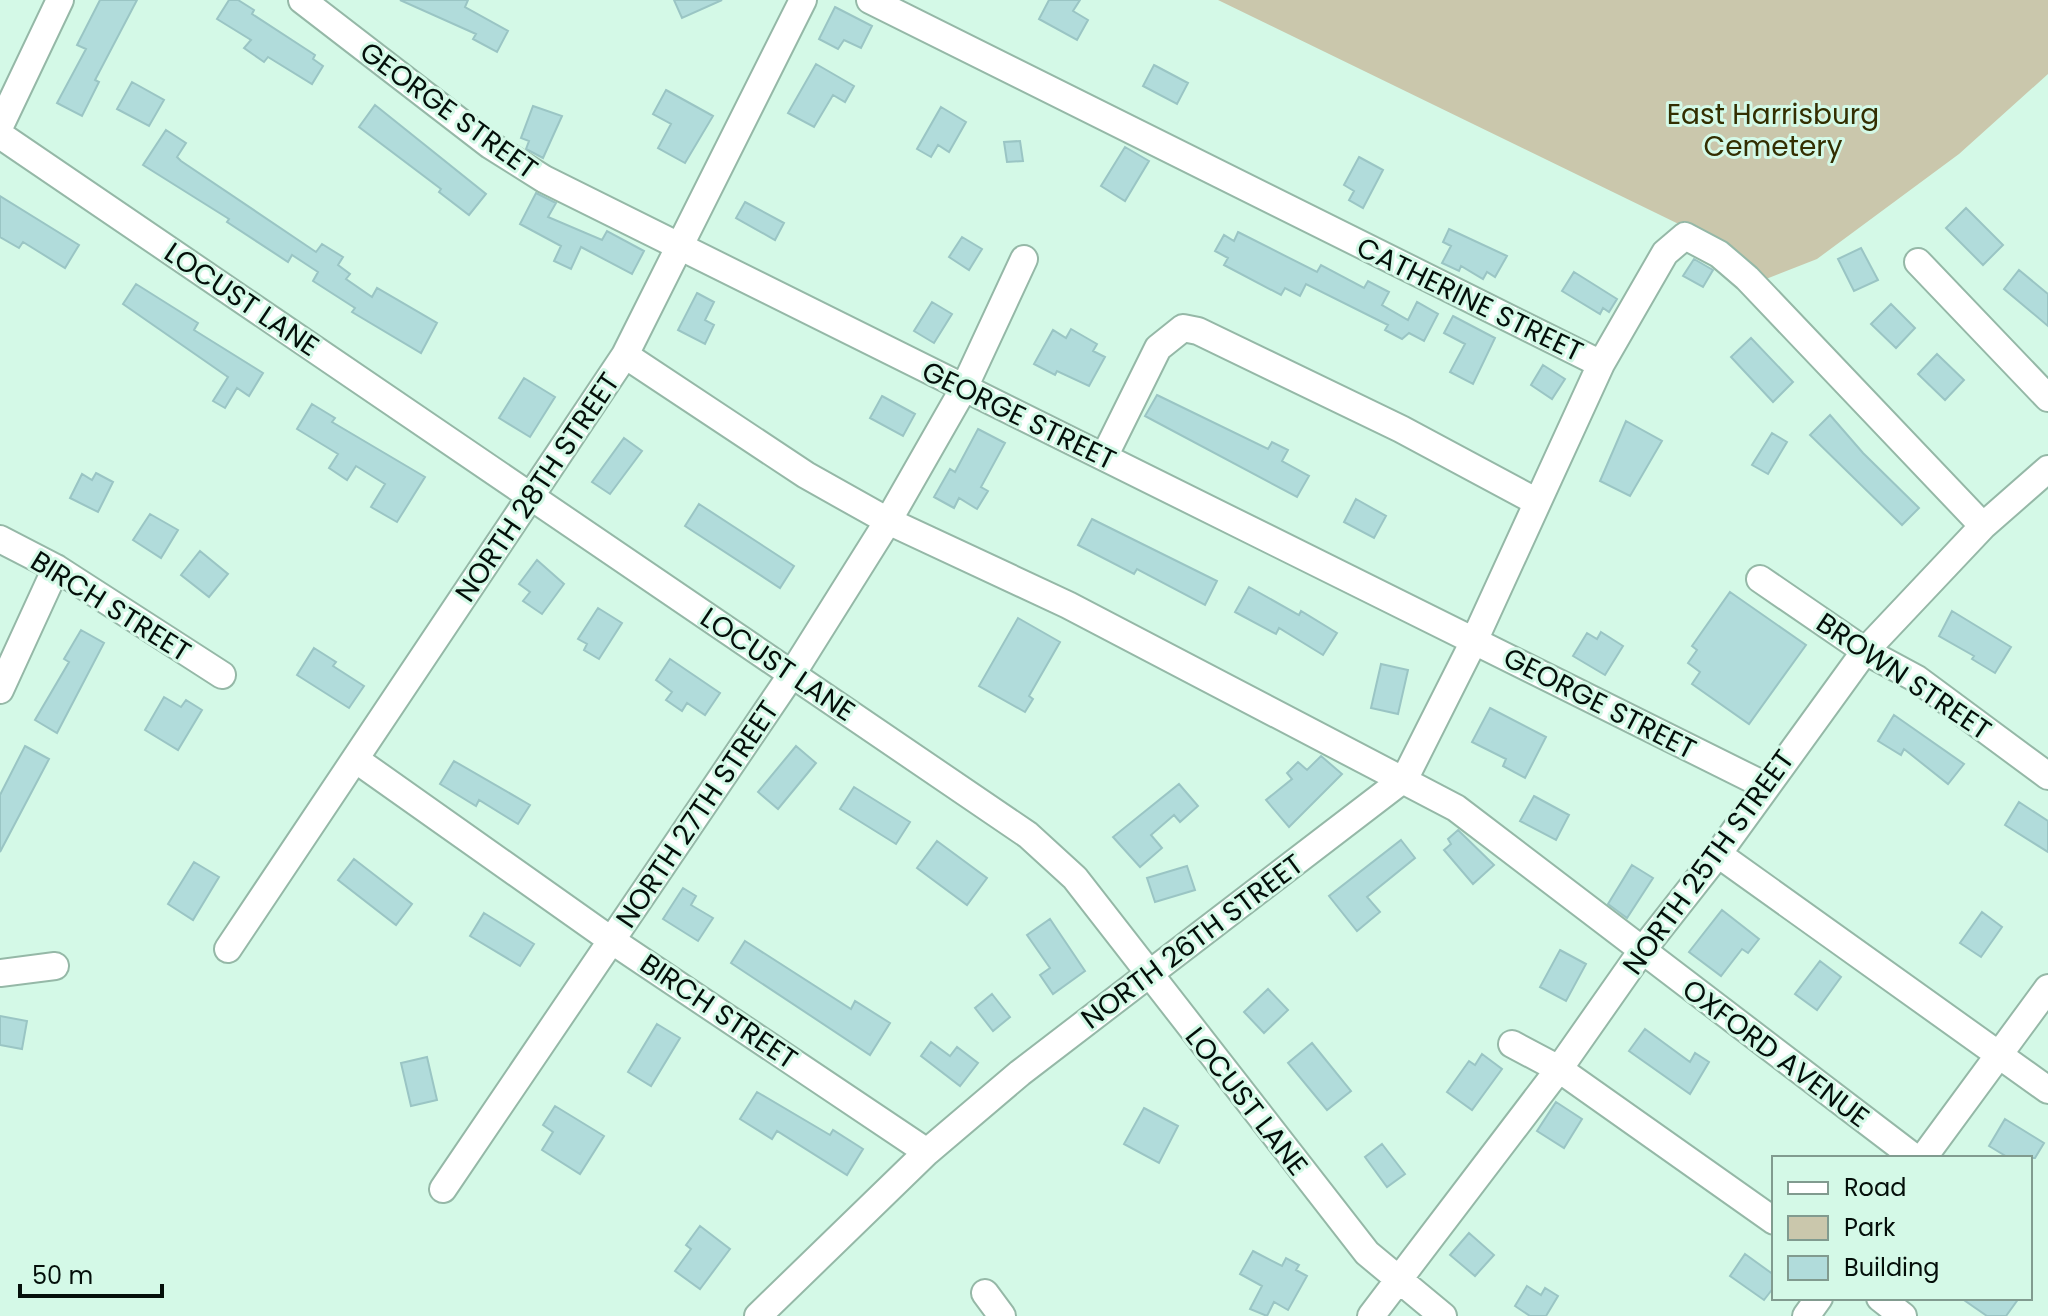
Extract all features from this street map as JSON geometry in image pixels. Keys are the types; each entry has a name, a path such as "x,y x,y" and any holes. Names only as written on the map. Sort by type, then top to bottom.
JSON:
{"street":[{"path":"0,126 60,0"},
{"name":"GEORGE STREET","path":"302,0 490,145 544,179 1764,785"},
{"name":"NORTH 28TH STREET","path":"228,949 625,355 803,0"},
{"name":"CATHERINE STREET","path":"870,0 1601,364 1665,253 1685,236 1719,254 1747,278 1983,526"},
{"name":"LOCUST LANE","path":"0,135 1028,835 1075,878 1148,976 1367,1253 1397,1281 1443,1316"},
{"name":"NORTH 27TH STREET","path":"443,1189 792,674 888,521 964,388 1024,259"},
{"path":"1918,262 2048,398"},
{"path":"1104,457 1158,348 1183,328 1198,331 1401,429 1537,502"},
{"path":"625,355 806,475 888,521 1068,605 1405,778"},
{"name":"NORTH 26TH STREET","path":"758,1316 927,1152 1020,1073 1405,778 1474,641 1601,364"},
{"name":"NORTH 25TH STREET","path":"1371,1316 1559,1069 1641,952 1718,854 1764,785 1865,651 1983,526 2048,469"},
{"name":"BIRCH STREET","path":"0,539 56,568 222,675"},
{"path":"0,690 56,568"},
{"name":"BROWN STREET","path":"1760,579 1865,651 1917,679 2048,776"},
{"name":"BIRCH STREET","path":"355,759 611,940 927,1152"},
{"name":"OXFORD AVENUE","path":"1405,778 1456,808 1912,1156"},
{"path":"1718,854 2048,1090"},
{"path":"0,973 55,966"},
{"path":"1924,1156 2048,988"},
{"path":"1512,1044 1559,1069 1772,1220"},
{"path":"985,1293 1002,1316"},
{"path":"1883,1300 1903,1316"}],"green space":[{"name":"East Harrisburg Cemetery","path":"1218,0 2048,0 2048,74 1959,154 1817,259 1761,281 1693,231"}],"building":[{"path":"100,0 137,0 95,80 99,82 82,116 57,103 86,49 77,45"},
{"path":"229,0 238,0 254,10 252,14 315,55 313,59 323,66 312,84 268,57 264,62 244,48 251,40 217,19"},
{"path":"400,0 468,0 465,7 508,31 497,52 473,39 476,34"},
{"path":"674,0 722,0 682,18"},
{"path":"1049,0 1080,0 1073,11 1088,20 1077,40 1039,19"},
{"path":"835,7 872,26 861,48 844,40 838,49 819,39"},
{"path":"816,64 854,86 845,102 833,95 814,127 788,113"},
{"path":"1154,65 1188,83 1177,104 1143,86"},
{"path":"132,82 164,100 149,126 117,109"},
{"path":"666,90 713,116 685,163 658,148 671,124 653,114"},
{"path":"375,105 486,194 469,215 439,192 441,189 359,127"},
{"path":"533,106 562,116 543,158 526,149 529,141 521,138"},
{"path":"941,107 966,122 949,152 938,145 931,157 917,149"},
{"path":"166,130 186,143 177,157 181,161 316,252 322,244 343,257 338,265 350,274 346,279 372,297 377,288 437,323 421,353 352,312 355,308 313,281 318,272 292,255 288,262 227,222 229,219 143,165"},
{"path":"1020,141 1023,161 1007,162 1004,142"},
{"path":"1125,147 1149,161 1125,201 1101,186"},
{"path":"1359,157 1383,170 1363,208 1349,200 1354,191 1344,185"},
{"path":"536,193 556,203 548,217 602,240 607,231 644,251 632,274 581,247 571,269 554,261 561,246 520,224"},
{"path":"0,196 79,245 65,268 23,242 19,248 0,237"},
{"path":"745,202 784,223 775,240 736,218"},
{"path":"1966,208 2003,245 1983,265 1946,228"},
{"path":"1449,229 1507,256 1495,277 1487,272 1483,279 1461,266 1459,271 1442,263 1451,246 1443,242"},
{"path":"1238,232 1317,272 1321,265 1364,288 1368,281 1389,292 1382,305 1408,320 1417,302 1438,314 1424,341 1409,333 1402,339 1385,330 1388,325 1306,284 1300,296 1285,288 1281,295 1224,265 1228,258 1215,251 1224,235 1234,241"},
{"path":"962,237 982,249 969,270 949,257"},
{"path":"1861,248 1878,280 1854,291 1838,259"},
{"path":"1694,259 1713,270 1703,287 1683,276"},
{"path":"2019,270 2048,294 2048,326 2004,289"},
{"path":"1574,272 1617,299 1609,312 1603,308 1600,314 1562,291"},
{"path":"136,284 198,323 194,330 263,373 249,396 237,388 225,408 213,401 228,377 123,304"},
{"path":"697,293 714,302 705,320 714,325 705,344 678,330"},
{"path":"932,302 952,314 934,343 914,331"},
{"path":"1891,304 1915,328 1896,348 1871,324"},
{"path":"1453,316 1495,338 1473,384 1450,372 1465,344 1444,333"},
{"path":"1071,329 1097,344 1093,351 1105,357 1089,386 1057,371 1055,375 1034,364 1053,330 1066,338"},
{"path":"1751,338 1793,382 1773,402 1731,357"},
{"path":"1937,354 1964,380 1945,400 1918,374"},
{"path":"1543,365 1565,379 1552,399 1531,385"},
{"path":"524,378 555,397 530,437 499,418"},
{"path":"1157,395 1268,449 1272,442 1288,450 1282,461 1309,476 1297,497 1145,416"},
{"path":"882,396 915,414 903,436 870,418"},
{"path":"312,404 335,418 332,422 425,477 397,522 371,507 385,484 356,466 347,480 329,468 338,454 297,429"},
{"path":"1830,415 1863,453 1919,508 1902,525 1810,435"},
{"path":"1626,421 1662,441 1630,496 1600,481"},
{"path":"978,429 1005,443 981,487 988,491 977,509 959,498 954,508 934,497 950,469 955,472"},
{"path":"1772,433 1787,442 1768,474 1752,465"},
{"path":"624,438 642,451 610,494 592,482"},
{"path":"96,473 113,482 98,512 70,498 82,474 92,480"},
{"path":"1356,499 1386,516 1374,538 1344,522"},
{"path":"699,504 794,566 780,588 685,526"},
{"path":"150,514 178,530 161,558 133,540"},
{"path":"1092,519 1217,581 1205,605 1137,569 1134,574 1078,545"},
{"path":"200,551 228,574 209,597 181,575"},
{"path":"537,560 564,584 542,614 523,601 530,592 519,584"},
{"path":"1249,587 1299,615 1301,611 1337,633 1323,655 1279,628 1276,634 1235,612"},
{"path":"1730,592 1806,645 1749,724 1692,684 1700,672 1688,663 1697,650 1692,646"},
{"path":"598,608 622,623 599,659 584,650 587,644 578,639"},
{"path":"1952,611 2011,647 1995,673 1972,659 1974,656 1939,636"},
{"path":"1018,618 1060,642 1029,696 1033,699 1025,712 979,686"},
{"path":"81,630 104,643 57,733 35,720 69,662 64,659"},
{"path":"1601,632 1623,646 1605,675 1573,656 1587,633 1597,639"},
{"path":"314,648 336,662 333,666 364,686 349,708 297,675"},
{"path":"670,659 720,693 705,715 687,703 682,711 666,700 672,692 656,680"},
{"path":"1381,664 1408,670 1398,714 1371,708"},
{"path":"164,697 181,707 186,700 202,710 178,750 145,730"},
{"path":"1490,708 1546,737 1525,778 1503,766 1506,759 1472,742"},
{"path":"1894,715 1964,764 1948,784 1904,749 1901,755 1878,741"},
{"path":"25,746 49,759 0,852 0,795"},
{"path":"796,746 816,763 778,809 758,792"},
{"path":"1321,756 1342,774 1289,827 1266,800 1292,779 1287,773 1298,762 1307,770"},
{"path":"454,761 530,805 518,824 479,800 476,806 440,784"},
{"path":"1179,784 1198,806 1180,822 1174,815 1151,835 1162,848 1140,867 1113,837"},
{"path":"854,787 910,822 896,844 840,809"},
{"path":"1534,796 1569,815 1556,840 1520,821"},
{"path":"2019,802 2048,821 2048,852 2005,825"},
{"path":"1458,830 1494,865 1473,884 1444,850 1451,844 1448,839"},
{"path":"1401,840 1415,858 1367,897 1380,912 1357,931 1329,896"},
{"path":"937,841 987,878 967,905 917,868"},
{"path":"354,859 412,904 396,925 338,880"},
{"path":"194,862 219,877 193,920 168,904"},
{"path":"1632,865 1653,878 1627,918 1608,904"},
{"path":"1187,866 1195,890 1155,902 1147,878"},
{"path":"683,888 696,896 691,905 713,918 698,941 663,919"},
{"path":"1722,910 1759,939 1748,953 1742,949 1721,976 1689,952"},
{"path":"1982,912 2002,927 1981,957 1960,943"},
{"path":"484,913 534,944 520,966 470,936"},
{"path":"1050,919 1085,971 1053,994 1040,975 1050,968 1027,935"},
{"path":"745,941 851,1009 855,1001 890,1023 870,1055 731,963"},
{"path":"1560,950 1586,964 1566,1001 1540,987"},
{"path":"1820,961 1841,977 1817,1010 1795,994"},
{"path":"1268,989 1288,1010 1264,1033 1244,1012"},
{"path":"992,994 1010,1017 993,1031 975,1008"},
{"path":"0,1016 27,1021 22,1049 0,1045"},
{"path":"657,1024 680,1038 651,1086 628,1072"},
{"path":"1645,1029 1690,1062 1695,1053 1709,1062 1690,1094 1629,1051"},
{"path":"931,1042 950,1056 957,1047 978,1063 960,1086 921,1056"},
{"path":"1312,1043 1351,1091 1327,1110 1288,1063"},
{"path":"1482,1054 1502,1069 1472,1110 1447,1092 1469,1061 1475,1065"},
{"path":"427,1057 437,1100 411,1106 401,1063"},
{"path":"757,1092 830,1135 833,1130 863,1149 847,1175 777,1131 772,1139 740,1119"},
{"path":"1556,1102 1582,1119 1564,1148 1537,1131"},
{"path":"555,1106 604,1136 580,1174 542,1150 553,1132 543,1125"},
{"path":"1144,1108 1178,1126 1159,1163 1124,1144"},
{"path":"2005,1119 2044,1143 2035,1158 2006,1156 1989,1146"},
{"path":"1382,1144 1405,1174 1387,1187 1365,1157"},
{"path":"700,1226 730,1249 700,1289 675,1271 691,1249 686,1245"},
{"path":"1469,1233 1494,1255 1475,1276 1450,1255"},
{"path":"1253,1251 1282,1266 1286,1258 1299,1265 1296,1270 1307,1276 1288,1310 1274,1302 1267,1316 1250,1309 1262,1286 1240,1274"},
{"path":"1745,1254 1772,1274 1772,1290 1764,1300 1730,1276"},
{"path":"1527,1286 1541,1295 1545,1288 1558,1296 1546,1316 1530,1316 1515,1306"},
{"path":"1964,1300 2018,1300 2006,1316 1987,1316"}]}
